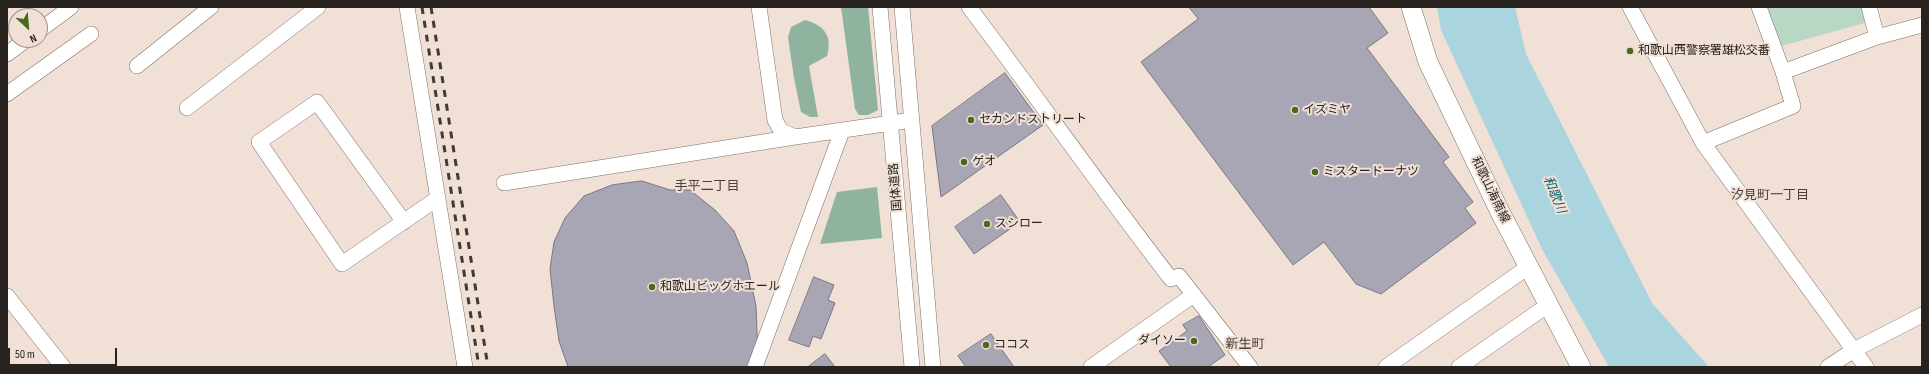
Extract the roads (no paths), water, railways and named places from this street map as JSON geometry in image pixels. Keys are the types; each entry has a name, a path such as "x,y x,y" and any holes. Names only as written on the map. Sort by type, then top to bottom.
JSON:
{"main road":[{"name":"和歌山海南線","path":"1411,7 1428,62 1528,267 1581,367"}],"street":[{"path":"48,24 71,7"},
{"path":"137,66 211,7"},
{"path":"187,108 318,7"},
{"path":"407,7 465,367"},
{"path":"759,7 774,120 781,131 795,137"},
{"name":"国体道路","path":"880,7 912,367"},
{"name":"国体道路","path":"902,7 933,367"},
{"path":"969,7 1128,224 1171,279 1179,276 1192,296 1250,367"},
{"path":"1630,7 1703,143 1866,367"},
{"path":"1703,143 1793,106 1783,72 1759,7"},
{"path":"1869,7 1877,37"},
{"path":"1783,72 1877,37 1922,25"},
{"path":"7,94 91,34"},
{"path":"7,54 15,48"},
{"path":"404,222 317,102 259,142 342,264 404,222 438,198"},
{"path":"504,183 912,120"},
{"path":"755,367 842,131"},
{"path":"1386,367 1528,267"},
{"path":"7,296 63,367"},
{"path":"1091,367 1192,296"},
{"path":"1459,367 1548,305"},
{"path":"1828,367 1854,350 1922,315"}],"water":[{"name":"和歌川","path":"1437,7 1515,7 1526,54 1652,303 1709,367 1609,367 1542,249 1441,30"}],"railway":[{"path":"422,7 479,367"},
{"path":"431,7 488,367"}],"place":[{"name":"和歌山西警察署雄松交番","path":"1630,51"},
{"name":"イズミヤ","path":"1295,110"},
{"name":"セカンドストリート","path":"971,120"},
{"name":"ゲオ","path":"964,162"},
{"name":"ミスタードーナツ","path":"1315,172"},
{"name":"スシロー","path":"987,224"},
{"name":"和歌山ビッグホエール","path":"652,287"},
{"name":"ダイソー","path":"1194,341"},
{"name":"ココス","path":"986,345"}],"district":[{"name":"手平二丁目","path":"707,187"},
{"name":"汐見町一丁目","path":"1770,196"},
{"name":"新生町","path":"1245,345"}]}
